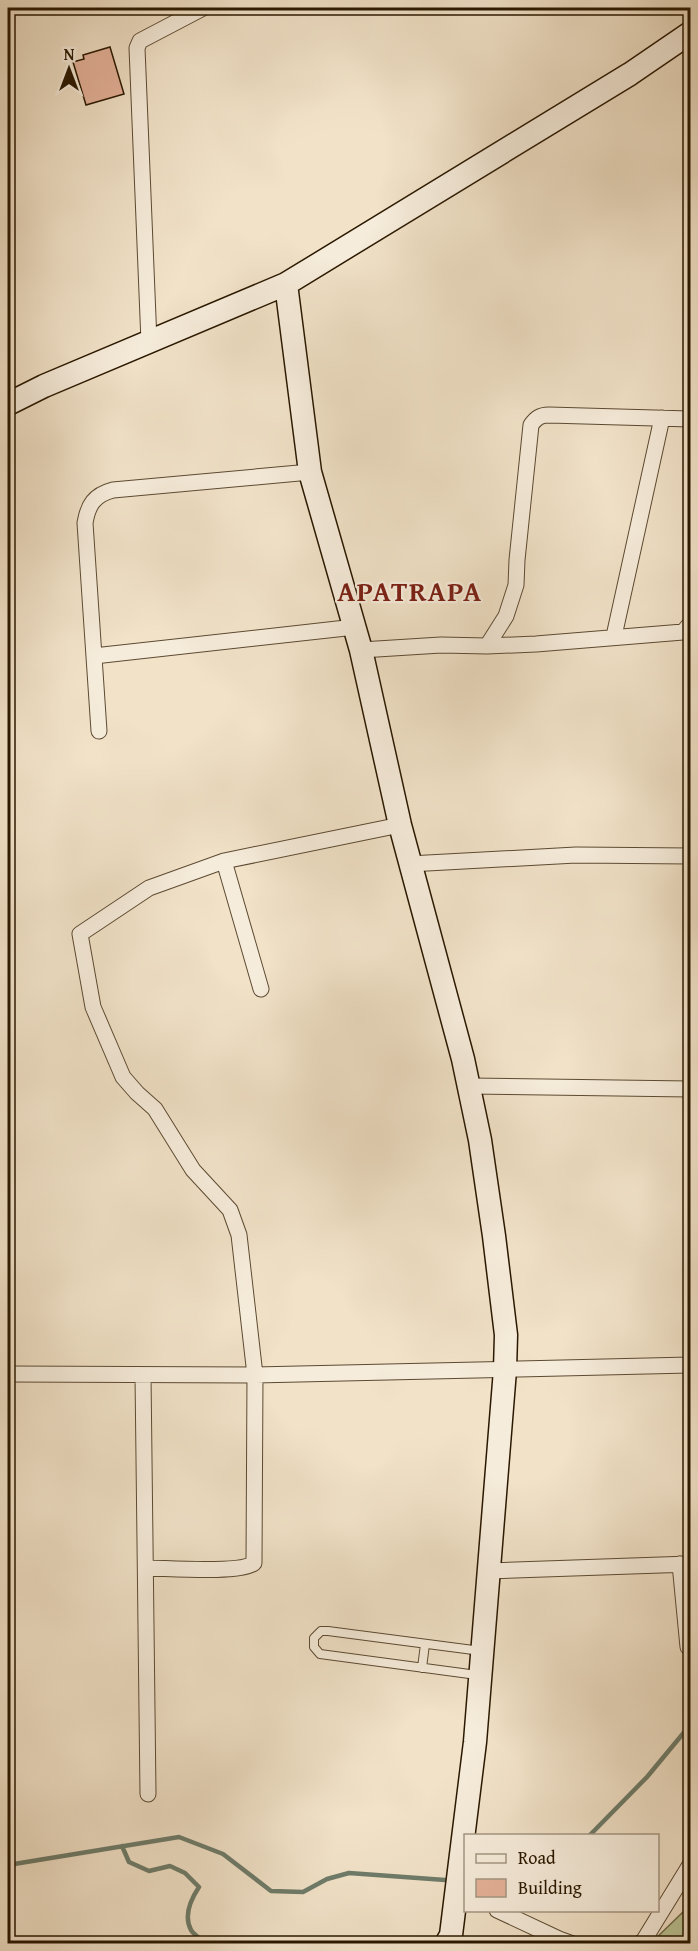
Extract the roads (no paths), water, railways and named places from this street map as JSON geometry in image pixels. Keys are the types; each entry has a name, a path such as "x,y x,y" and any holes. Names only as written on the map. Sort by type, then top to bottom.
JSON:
{"street":[{"path":"149,342 137,48 140,41 203,8"},
{"path":"8,404 44,386 286,284 630,74 690,33"},
{"path":"286,284 310,472 362,650 409,864 463,1059 480,1140 506,1335 467,1834"},
{"path":"487,646 513,601 531,425 542,415 690,419"},
{"path":"614,636 662,418"},
{"path":"99,731 85,524 87,510 92,501 102,493 112,490 310,472"},
{"path":"94,656 355,627"},
{"path":"362,650 441,645 536,644 614,636 688,632"},
{"path":"146,1568 216,1569 249,1567 254,1563 255,1375 239,1235 230,1210 193,1170 155,1109 123,1077 93,1008 80,939 83,930 149,888 225,861 400,825"},
{"path":"409,864 576,855 690,856"},
{"path":"225,861 261,989"},
{"path":"468,1086 690,1089"},
{"path":"8,1374 255,1375 690,1365"},
{"path":"143,1375 148,1794"},
{"path":"489,1572 685,1564 688,1647"},
{"path":"446,1944 451,1935 461,1894 464,1861"},
{"path":"639,1944 690,1865"},
{"path":"499,1912 573,1944"}],"lane":[{"path":"480,1675 320,1654 315,1651 314,1642 318,1634 328,1631 482,1651"},
{"path":"422,1668 424,1644"}],"waterway":[{"path":"591,1834 647,1777 690,1728"},
{"path":"8,1865 179,1837 223,1854 271,1891 303,1892 327,1879 349,1873 445,1880"},
{"path":"122,1846 129,1862 149,1871 170,1866 185,1873 199,1887 191,1902 188,1919 192,1932 206,1944"}],"district":[{"name":"APATRAPA","path":"410,590"}]}
